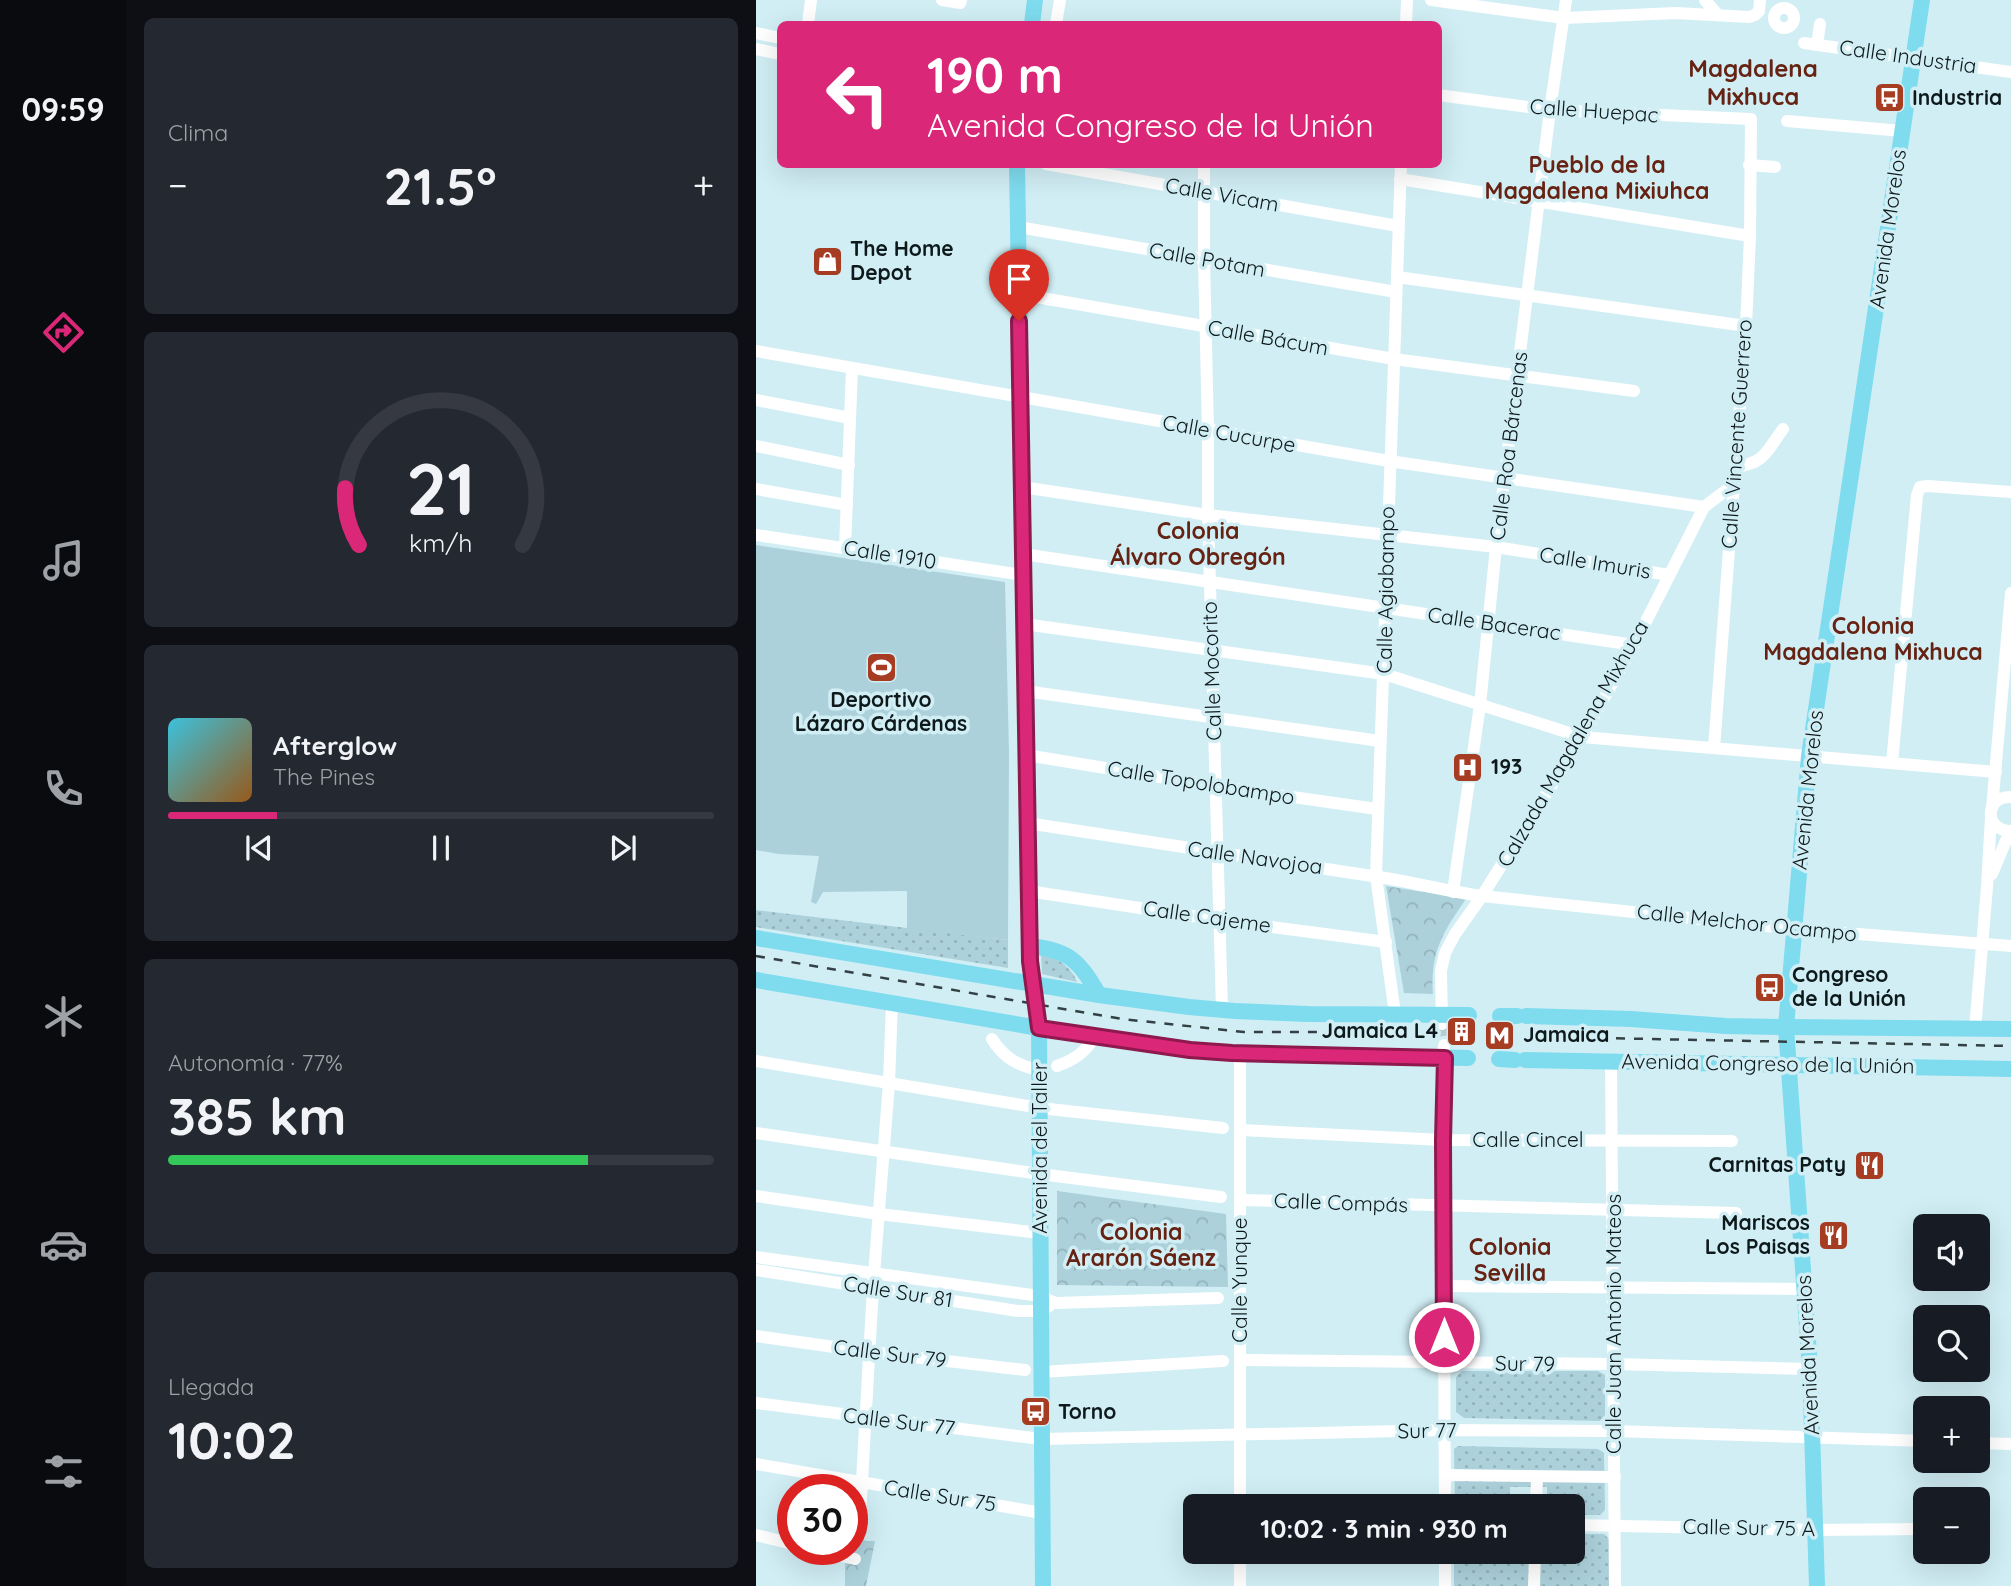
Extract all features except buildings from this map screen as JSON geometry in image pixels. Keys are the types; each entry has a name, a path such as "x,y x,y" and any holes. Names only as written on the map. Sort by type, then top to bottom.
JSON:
{"main road":[{"path":"1032,21 1035,0"},
{"path":"1032,21 1042,0"},
{"name":"Avenida Morelos","path":"1817,1586 1810,1369 1786,1027 1787,928 1809,756 1922,0"},
{"name":"Avenida del Taller","path":"1017,168 1028,891 1032,984 1039,1028 1040,1233 1045,1303 1033,1371 1041,1439 1043,1586"},
{"name":"Avenida Congreso de la Unión","path":"756,938 1099,995 1222,1010 1395,1014 1442,1019 1496,1016 1631,1019 1726,1026 2011,1029"},
{"path":"1030,947 1055,949 1065,954 1083,970 1099,995"},
{"name":"Avenida Congreso de la Unión","path":"756,980 1039,1028 1190,1050 1240,1054 1445,1051 1495,1059 2011,1069"}],"street":[{"path":"808,21 811,0"},
{"path":"942,0 960,3 961,0"},
{"path":"1056,21 1059,0"},
{"path":"1406,21 1407,0"},
{"path":"1432,0 1563,18 1636,14 1717,14 1756,9 1775,13"},
{"name":"Calle Roa Bárcenas","path":"1453,892 1480,705 1496,547 1566,0"},
{"path":"1706,0 1717,14"},
{"name":"Calle Industria","path":"1820,24 1811,44 2011,72"},
{"path":"756,33 777,37"},
{"path":"756,49 777,53"},
{"name":"Calle Huepac","path":"1442,96 1550,110 1751,119"},
{"name":"Calle Vincente Guerrero","path":"1714,748 1746,326 1751,119"},
{"path":"1787,121 1902,131"},
{"path":"1749,165 1775,167"},
{"name":"Calle Vicam","path":"1069,168 1398,226"},
{"name":"Calle Mocorito","path":"1204,168 1208,515 1222,1010"},
{"name":"Calle Agiabampo","path":"1395,1014 1376,876 1401,168"},
{"path":"1400,179 1750,236"},
{"name":"Calle Potam","path":"1018,227 1396,292"},
{"path":"1397,277 1746,326"},
{"name":"Calle Bácum","path":"1019,294 1394,359 1634,391"},
{"name":"Calle Cucurpe","path":"756,351 1389,461 1704,506"},
{"path":"845,548 852,368"},
{"path":"756,400 850,418"},
{"path":"1735,467 1760,460 1783,429"},
{"path":"756,446 849,465"},
{"name":"Calzada Magdalena Mixhuca","path":"1442,1019 1441,971 1445,953 1455,934 1482,896 1582,737 1634,645 1704,506 1733,485"},
{"name":"Calle Imuris","path":"1021,487 1208,515 1496,547 1669,575"},
{"path":"1892,763 1917,495 1920,487 2011,492"},
{"path":"756,489 847,505"},
{"name":"Calle 1910","path":"756,535 1023,575"},
{"name":"Calle Bacerac","path":"1023,554 1634,645"},
{"path":"1975,1029 2011,593"},
{"path":"1024,624 1384,674 1582,737 1996,772"},
{"path":"1025,691 1380,741"},
{"name":"Calle Topolobampo","path":"1026,755 1377,809"},
{"path":"1991,812 2001,798 2011,795 1996,772"},
{"path":"1987,887 2011,831 1998,828 1991,812"},
{"name":"Calle Navojoa","path":"1027,823 1376,876 1482,896"},
{"name":"Calle Cajeme","path":"1028,891 1386,942"},
{"name":"Calle Melchor Ocampo","path":"1482,896 1787,928 2011,946"},
{"path":"863,1474 892,1003"},
{"path":"1057,1066 1078,1057 1090,1046 1095,1036"},
{"path":"992,1039 1007,1058 1024,1067 1040,1070"},
{"path":"1445,1051 1445,1494"},
{"name":"Calle Yunque","path":"1240,1054 1240,1494"},
{"path":"756,1061 1040,1108 1223,1128"},
{"name":"Calle Juan Antonio Mateos","path":"1611,1062 1615,1586"},
{"name":"Calle Cincel","path":"1241,1130 1443,1140 1732,1141"},
{"path":"756,1133 1221,1197"},
{"path":"756,1196 1040,1233"},
{"name":"Calle Compás","path":"1241,1200 1736,1213"},
{"name":"Calle Sur 81","path":"756,1257 1018,1311 1045,1303 1218,1298"},
{"name":"Calle Sur 81","path":"756,1270 874,1281"},
{"path":"1444,1286 1805,1289"},
{"name":"Calle Sur 79","path":"756,1336 1033,1371"},
{"name":"Sur 79","path":"1240,1360 1810,1369"},
{"path":"1033,1371 1223,1361"},
{"name":"Calle Sur 77","path":"756,1403 1041,1439"},
{"name":"Sur 77","path":"1041,1439 1445,1430 1614,1431 1913,1441"},
{"path":"1990,1443 2011,1444"},
{"name":"Calle Sur 75","path":"756,1464 812,1474"},
{"path":"1445,1475 1615,1477"},
{"path":"1536,1494 1537,1477"},
{"name":"Calle Sur 75","path":"868,1484 1042,1513"},
{"name":"Calle Sur 75 A","path":"1585,1525 1816,1530 1913,1529"},
{"path":"756,1535 777,1540"},
{"path":"1240,1564 1240,1586"},
{"path":"1445,1564 1445,1586"},
{"path":"1534,1586 1535,1564"}],"green space":[{"name":"Deportivo Lázaro Cárdenas","path":"756,545 1005,582 1009,754 1008,940 907,929 907,891 823,892 816,904 811,902 819,856 756,850"},
{"path":"1386,886 1466,899 1451,922 1436,954 1433,994 1404,993"},
{"path":"756,910 1008,940 1008,968 756,927"},
{"path":"1041,952 1067,967 1077,982 1042,974"},
{"path":"1057,1191 1226,1214 1228,1287 1057,1285"},
{"path":"1462,1371 1598,1371 1605,1375 1605,1415 1600,1421 1464,1418 1456,1412 1456,1377"},
{"path":"1458,1446 1598,1449 1604,1453 1605,1510 1600,1515 1585,1515 1585,1494 1547,1494 1547,1487 1510,1487 1510,1494 1455,1494 1454,1449"},
{"path":"1585,1534 1604,1534 1610,1540 1609,1586 1454,1586 1454,1564 1585,1564"},
{"path":"868,1541 875,1541 866,1586 845,1586 845,1565 868,1565"}],"tunnel":[{"path":"1442,1024 1444,1045"}],"railway":[{"path":"756,956 1122,1019 1244,1032 1324,1032"},
{"path":"1598,1038 2011,1046"}],"place":[{"name":"Industria","path":"1889,98"},
{"name":"The Home Depot","path":"827,261"},
{"name":"Deportivo Lázaro Cárdenas","path":"881,668"},
{"name":"193","path":"1468,767"},
{"name":"Congreso de la Unión","path":"1769,987"},
{"name":"Jamaica L4","path":"1461,1031"},
{"name":"Jamaica","path":"1500,1035"},
{"name":"Carnitas Paty","path":"1869,1165"},
{"name":"Mariscos Los Paisas","path":"1833,1235"},
{"name":"Torno","path":"1035,1412"}],"district":[{"name":"Magdalena Mixhuca","path":"1753,83"},
{"name":"Pueblo de la Magdalena Mixiuhca","path":"1597,178"},
{"name":"Colonia Álvaro Obregón","path":"1198,544"},
{"name":"Colonia Magdalena Mixhuca","path":"1873,639"},
{"name":"Colonia Ararón Sáenz","path":"1141,1245"},
{"name":"Colonia Sevilla","path":"1510,1260"}],"route":[{"path":"1019,321 1030,961 1039,1028 1190,1050 1445,1058 1444,1337"}]}
